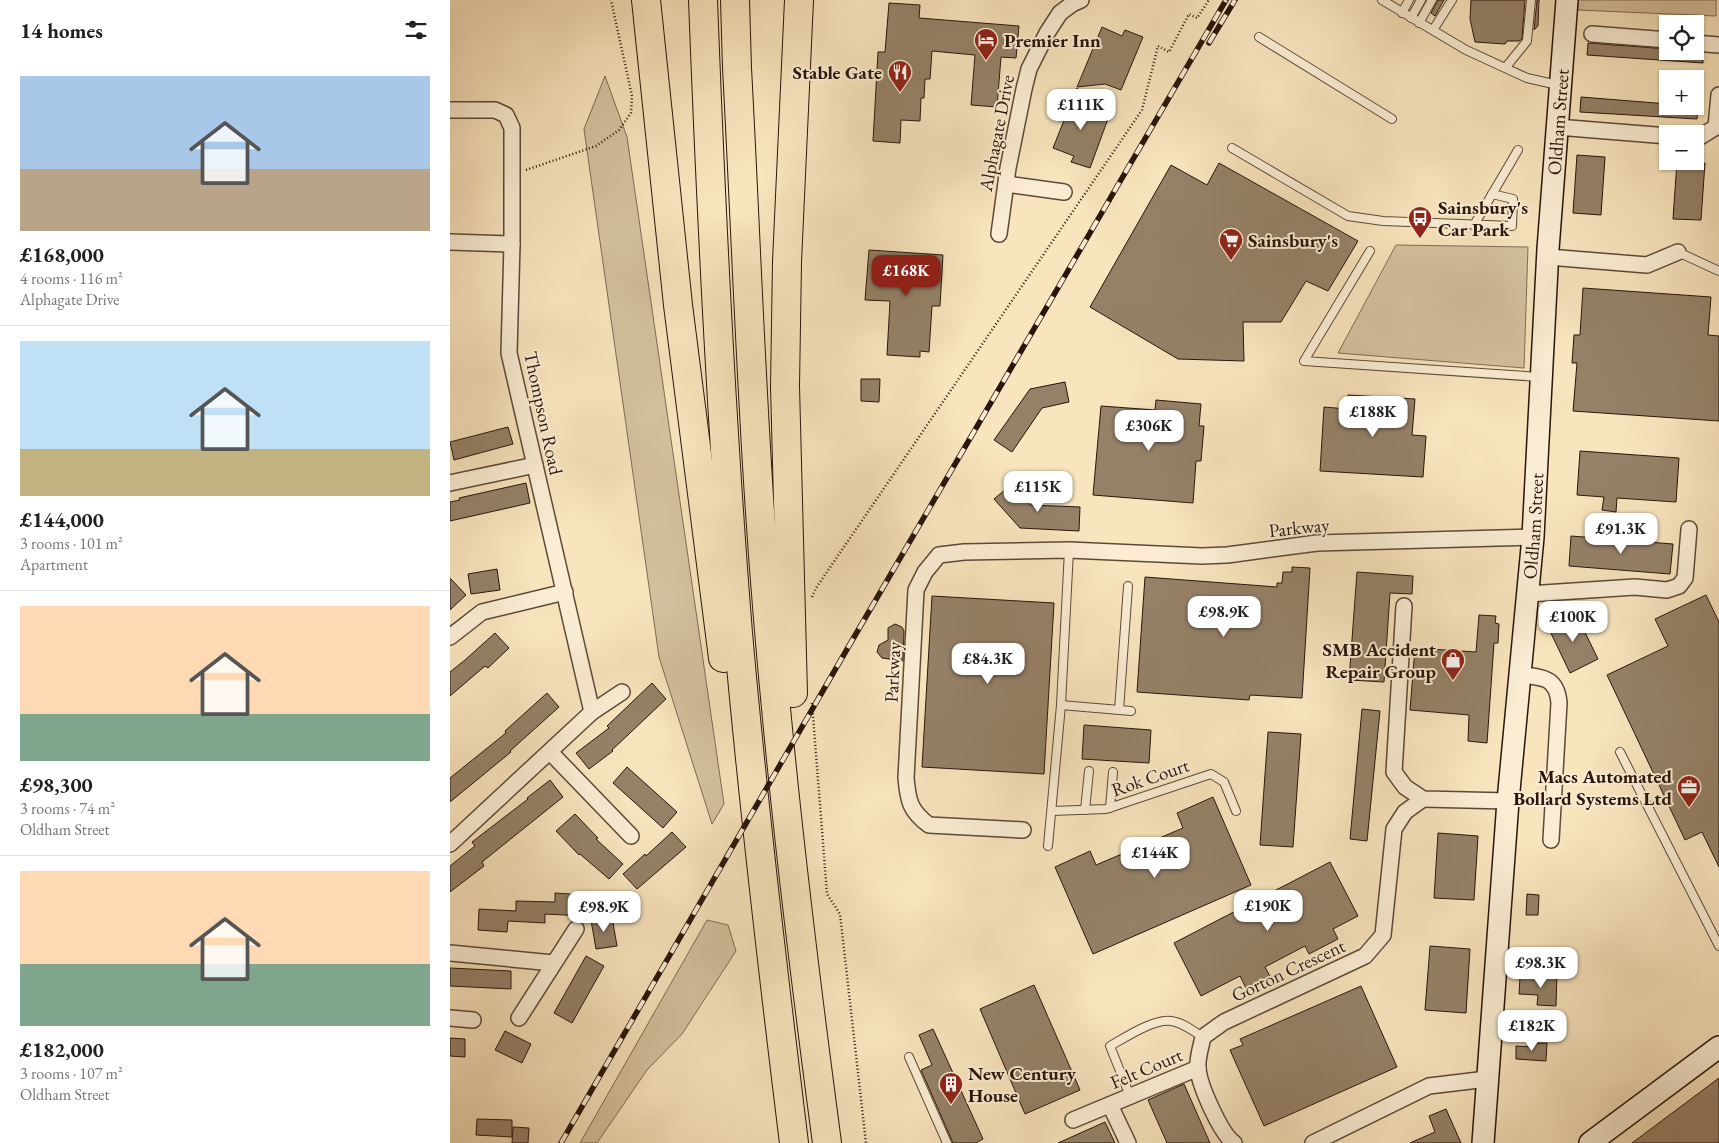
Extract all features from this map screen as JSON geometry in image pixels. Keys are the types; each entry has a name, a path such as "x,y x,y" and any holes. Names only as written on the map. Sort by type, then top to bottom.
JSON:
{"highway":[{"path":"646,0 679,314 723,661 753,786"},
{"path":"654,0 655,81"},
{"path":"703,0 716,319 738,632 771,957 794,1143"},
{"path":"735,0 760,513 800,944 827,1143"},
{"path":"799,0 787,262 785,386 800,944"}],"street":[{"name":"Alphagate Drive","path":"999,234 1006,184 1029,69 1060,12 1081,0"},
{"name":"Oldham Street","path":"1483,1143 1508,800 1533,537 1548,257 1568,0"},
{"path":"1592,34 1659,39"},
{"path":"1704,43 1719,44"},
{"path":"1704,134 1716,127 1719,95"},
{"name":"Thompson Road","path":"450,110 495,110 506,115 512,128 513,174 509,352 592,712"},
{"path":"1557,127 1659,135"},
{"path":"1006,184 1064,192"},
{"path":"450,242 512,244"},
{"path":"1548,257 1646,265 1678,252"},
{"path":"450,483 535,465"},
{"path":"1528,594 1635,587 1667,590 1678,586 1685,578 1689,529"},
{"name":"Parkway","path":"1023,830 929,825 919,817 908,801 906,778 916,590 925,572 939,555 964,552 1069,550 1202,556 1228,555 1317,544 1533,537"},
{"path":"450,637 482,612 564,592"},
{"path":"1404,606 1394,772 1405,787 1424,799 1508,800"},
{"path":"1520,675 1542,677 1552,682 1558,691 1560,703 1551,840"},
{"path":"450,844 592,712 622,692"},
{"path":"550,752 631,836"},
{"name":"Gorton Crescent","path":"1203,1037 1224,1022 1365,956 1383,934 1394,829 1405,812 1424,799"},
{"path":"519,1018 576,929"},
{"path":"450,953 553,963"},
{"path":"450,1018 473,1020"},
{"path":"1203,1037 1198,1068 1208,1101 1228,1139 1234,1143"},
{"path":"1590,1143 1719,1047"},
{"name":"Felt Court","path":"1073,1120 1198,1068"},
{"path":"1313,1143 1430,1086 1487,1080"},
{"name":"Felt Court","path":"1110,1104 1128,1143"}],"lane":[{"path":"1382,0 1466,50 1527,78 1560,85"},
{"path":"1402,13 1409,0"},
{"path":"1411,18 1421,0"},
{"path":"1419,23 1432,0"},
{"path":"1433,30 1452,0"},
{"path":"1506,67 1527,42 1531,0"},
{"path":"1259,37 1392,119"},
{"path":"1232,148 1348,216 1384,221 1512,226 1513,199 1492,194"},
{"path":"1474,225 1518,150"},
{"path":"1370,251 1304,361 1541,378"},
{"path":"1678,252 1719,271"},
{"path":"1048,846 1061,705 1069,550"},
{"path":"1119,710 1128,586"},
{"path":"1061,705 1131,711"},
{"path":"1620,752 1719,946"},
{"path":"1085,810 1089,771"},
{"path":"1110,808 1113,772"},
{"name":"Rok Court","path":"1052,811 1110,808 1211,774 1224,782 1236,811"},
{"path":"1130,1096 1110,1046 1156,1022 1172,1021 1187,1027 1203,1037"},
{"path":"909,1057 947,1143"}],"path":[{"path":"513,174 596,146 619,130 631,113 632,96 611,0"},
{"path":"1189,14 1197,18 1209,0"}],"shaded area":[{"path":"1578,0 1716,0 1716,16 1578,10"},
{"path":"605,76 627,137 724,804 712,824 659,657 584,129"},
{"path":"1396,245 1528,247 1524,368 1338,353"},
{"path":"707,920 728,925 736,951 682,1034 647,1070 597,1143 580,1143"}],"building":[{"path":"1438,0 1444,0 1435,16 1431,13"},
{"path":"1471,0 1525,0 1522,39 1519,41 1507,41 1505,44 1475,42 1470,19"},
{"path":"1537,0 1539,0 1538,26 1534,30"},
{"path":"889,3 920,5 919,18 1019,26 1016,58 1001,57 997,107 971,105 975,55 932,51 930,79 925,79 924,98 921,98 920,121 901,120 900,143 873,141 878,52 885,52"},
{"path":"1102,27 1122,36 1125,30 1143,37 1121,90 1105,84 1077,87"},
{"path":"1588,43 1659,48 1659,60 1587,55"},
{"path":"1660,60 1703,60 1703,63"},
{"path":"1077,88 1093,108 1109,116 1090,168 1071,162 1074,156 1053,148"},
{"path":"1581,97 1659,103 1659,115 1697,115 1697,119 1580,112"},
{"path":"1577,155 1605,157 1601,215 1573,213"},
{"name":"Sainsbury's","path":"1219,163 1358,241 1328,291 1306,281 1281,322 1243,322 1244,361 1178,359 1090,307 1171,165 1207,185"},
{"path":"1705,163 1701,220 1673,219 1676,170 1704,170"},
{"path":"869,250 943,255 940,306 932,306 929,352 920,351 920,357 887,355 890,301 865,300"},
{"path":"1583,288 1711,297 1708,335 1719,336 1719,421 1573,411 1577,363 1572,363 1574,335 1580,335"},
{"path":"861,379 880,379 879,402 861,401"},
{"path":"1065,382 1069,402 1042,408 1012,452 994,440 1030,389"},
{"path":"1348,395 1415,399 1412,435 1426,436 1423,477 1320,471 1324,407 1347,409"},
{"path":"1156,400 1201,404 1199,426 1204,426 1201,461 1196,461 1193,503 1093,495 1101,406 1155,410"},
{"path":"508,427 513,444 454,460 450,442"},
{"path":"1580,451 1679,458 1676,502 1617,498 1616,512 1602,510 1604,497 1577,495"},
{"path":"526,483 530,503 450,521 450,502 460,500 459,498"},
{"path":"1012,484 1030,505 1080,507 1079,531 1020,528 994,499"},
{"path":"1571,536 1673,544 1670,574 1569,566"},
{"path":"1292,567 1310,568 1302,698 1250,695 1249,700 1137,692 1145,577 1277,587 1277,583 1282,583 1283,572 1292,572"},
{"path":"497,569 500,590 471,594 468,574"},
{"path":"1357,572 1413,576 1412,594 1390,593 1384,682 1349,680"},
{"path":"450,578 466,595 450,610"},
{"path":"1706,595 1719,622 1719,867 1702,832 1685,840 1607,675 1668,646 1655,619"},
{"path":"932,596 1054,603 1044,774 922,767"},
{"path":"1576,614 1598,659 1570,673 1548,627"},
{"path":"1479,615 1496,616 1495,623 1499,624 1498,643 1494,643 1487,743 1468,741 1469,715 1410,710 1415,648 1476,652"},
{"path":"895,624 902,627 904,631 903,661 882,658 877,652 879,645 888,640 888,628"},
{"path":"495,633 509,648 488,668 485,666 450,696 450,672"},
{"path":"652,683 666,699 613,751 589,769 576,753 609,728 607,726"},
{"path":"547,693 559,707 511,752 450,802 450,778 506,733 505,731"},
{"path":"1362,709 1380,711 1367,841 1350,839"},
{"path":"1084,725 1151,730 1149,763 1082,759"},
{"path":"1268,732 1301,734 1293,847 1260,845"},
{"path":"627,767 677,812 663,828 613,783"},
{"path":"550,780 563,797 482,862 484,866 450,892 450,866 475,846 472,842"},
{"path":"1213,797 1251,885 1093,954 1055,867 1090,851 1096,865 1183,828 1177,813"},
{"path":"575,814 598,838 596,839 623,864 609,879 579,855 556,831"},
{"path":"672,832 686,847 637,889 623,874"},
{"path":"1438,833 1478,836 1474,900 1434,898"},
{"path":"1330,862 1358,916 1333,929 1338,939 1309,954 1305,946 1265,967 1271,978 1247,990 1240,976 1201,996 1174,943"},
{"path":"555,893 585,895 584,916 545,914 545,923 508,921 507,932 478,930 479,909 516,911 516,901 555,902"},
{"path":"1527,894 1539,895 1538,915 1526,915"},
{"path":"612,917 617,946 596,949 591,920"},
{"path":"1430,946 1470,949 1466,1013 1425,1010"},
{"path":"586,956 604,966 572,1023 554,1013"},
{"path":"450,968 511,971 511,989 450,986"},
{"path":"1547,974 1557,974 1556,1006 1537,1005 1538,995 1519,994 1520,977 1547,978"},
{"path":"1034,985 1080,1090 1025,1114 980,1009"},
{"path":"1361,986 1397,1067 1264,1126 1230,1050 1243,1045 1240,1039"},
{"name":"New Century House","path":"933,1029 983,1139 976,1143 953,1143 921,1070 932,1065 919,1035"},
{"path":"505,1031 531,1044 522,1063 495,1050"},
{"path":"450,1038 465,1039 465,1057 450,1056"},
{"path":"1533,1043 1547,1043 1546,1061 1516,1059 1516,1046 1532,1047"},
{"path":"1719,1078 1719,1143 1632,1143"},
{"path":"1184,1084 1210,1143 1167,1143 1148,1100"},
{"path":"1446,1109 1461,1143 1410,1143 1435,1132 1429,1116"},
{"path":"477,1119 512,1120 512,1137 476,1135"},
{"path":"1105,1122 1115,1143 1058,1143"},
{"path":"513,1127 529,1128 528,1143 512,1143"}],"railway":[{"path":"561,1143 1226,0"},
{"path":"1209,43 1235,0"}],"place":[{"name":"Premier Inn","path":"986,61"},
{"name":"Stable Gate","path":"900,93"},
{"name":"Sainsbury's Car Park","path":"1420,239"},
{"name":"Sainsbury's","path":"1231,261"},
{"name":"SMB Accident Repair Group","path":"1453,681"},
{"name":"Macs Automated Bollard Systems Ltd","path":"1689,808"},
{"name":"New Century House","path":"951,1105"}]}
